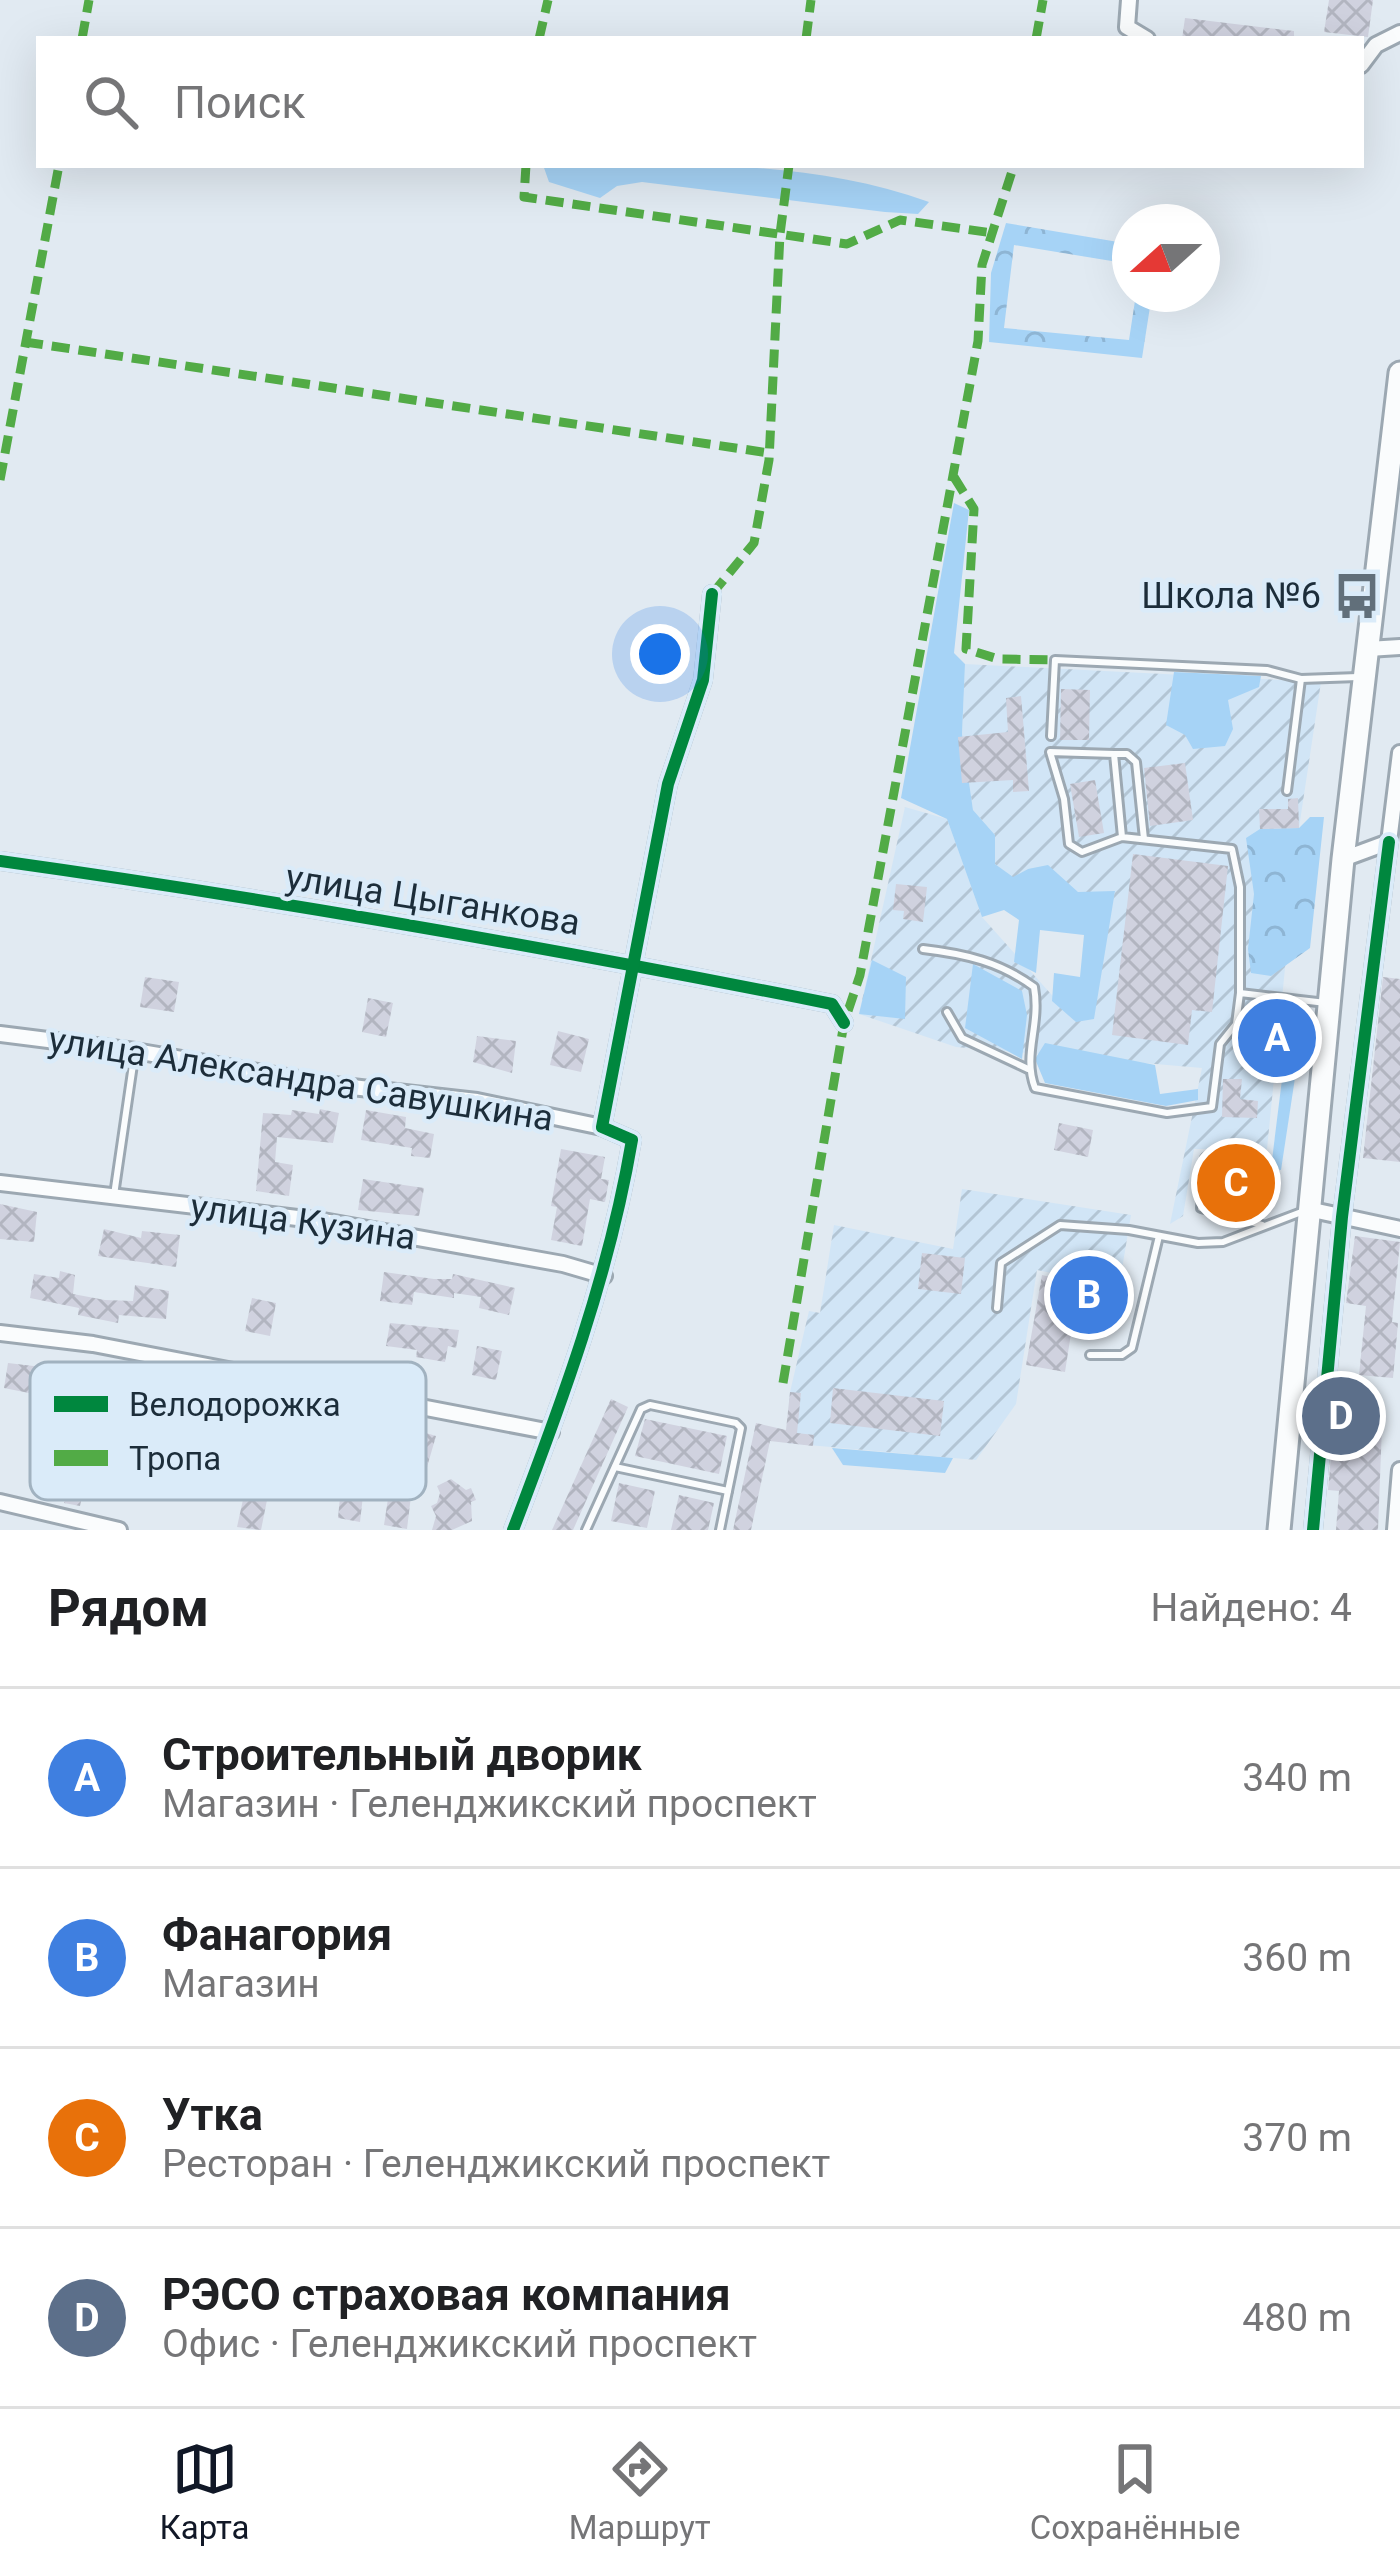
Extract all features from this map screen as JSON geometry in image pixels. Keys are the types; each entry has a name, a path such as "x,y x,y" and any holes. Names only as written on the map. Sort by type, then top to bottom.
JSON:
{"main road":[{"path":"1279,1530 1343,859 1400,374"}],"street":[{"path":"1130,0 1127,27 1142,36"},
{"path":"1364,60 1376,44 1400,32"},
{"path":"513,1530 604,1276 632,1140 602,1127 668,784 703,680 712,594"},
{"path":"1368,649 1400,647"},
{"path":"1313,1530 1342,1217 1394,843 1400,753"},
{"path":"1343,859 1394,843"},
{"name":"улица Цыганкова","path":"0,861 385,918 631,964 832,1004 844,1023"},
{"name":"улица Александра Савушкина","path":"0,1034 334,1085 477,1101 602,1127"},
{"name":"улица Кузина","path":"0,1183 323,1221 563,1264 604,1276"},
{"path":"1307,1209 1400,1229"},
{"path":"0,1333 186,1362"},
{"path":"426,1408 550,1432"},
{"path":"1395,1530 1400,1471"},
{"path":"0,1502 119,1530"}],"lane":[{"path":"1052,736 1054,661 1267,670 1301,680 1365,676"},
{"path":"1288,791 1301,680"},
{"path":"923,949 970,954 1014,973 1034,988 1039,1014 1028,1069 1035,1088 1167,1113 1212,1107 1220,1044 1237,1024 1240,993 1240,887 1232,849 1122,837 1082,852 1069,844 1064,799 1051,752 1127,754 1136,762 1144,839"},
{"path":"1114,754 1122,837"},
{"path":"1240,993 1330,1004"},
{"path":"947,1012 962,1037 1028,1069"},
{"path":"114,1196 135,1051"},
{"path":"1246,1220 1257,1167 1254,1161 1209,1155 1202,1208 1265,1226"},
{"path":"997,1308 1000,1263 1060,1225 1222,1242 1307,1209"},
{"path":"1090,1355 1122,1355 1132,1348 1159,1236"},
{"path":"586,1530 643,1406 738,1425 741,1431 720,1530"},
{"path":"615,1467 728,1491"}],"shaded area":[{"path":"965,664 1321,682 1299,828 1267,1149 1194,1149 1183,1216 1170,1224 1202,1068 956,1047 859,1014 905,807 947,819 982,917 1076,1022 1115,892 1078,892 1028,869 1013,878 995,864 995,835 973,810 962,734"},
{"path":"962,1189 1131,1215 1119,1287 1037,1270 1016,1404 976,1460 786,1443 790,1392 809,1311 820,1313 834,1225 953,1249"}],"green space":[{"path":"544,168 750,168 834,177 929,202 918,214 885,212 642,182 617,186 600,198 549,182"},
{"path":"1006,223 1112,241 1112,261 1014,245 1004,328 1129,340 1133,312 1149,312 1142,358 989,342 991,273"},
{"path":"954,503 969,510 954,653 965,664 962,734 973,810 995,835 995,864 1013,877 1048,865 1078,892 1115,891 1094,1019 1076,1022 1052,1001 1054,973 1080,977 1084,935 1040,930 1036,973 1014,962 1019,920 1004,910 982,917 947,819 901,798"},
{"path":"1174,672 1261,676 1259,687 1228,700 1233,729 1225,746 1193,749 1185,735 1166,725"},
{"path":"1310,817 1324,817 1310,948 1271,976 1251,973 1248,949 1254,894 1246,838 1260,829 1299,828"},
{"path":"872,960 906,977 905,1019 859,1014"},
{"path":"973,964 1022,991 1027,1015 1022,1059 965,1028"},
{"path":"1291,1007 1305,1012 1281,1170 1271,1168"},
{"path":"1045,1043 1155,1065 1160,1094 1198,1089 1198,1100 1166,1106 1045,1083 1035,1059"},
{"path":"832,1448 953,1458 945,1473 843,1465"}],"building":[{"path":"1329,0 1373,0 1368,37 1324,32"},
{"path":"1185,18 1294,31 1294,36 1182,36"},
{"path":"1061,689 1090,690 1089,740 1060,740"},
{"path":"1021,696 1029,791 1013,792 1013,780 962,783 958,737 1008,732 1006,698"},
{"path":"1185,763 1193,820 1150,826 1144,768"},
{"path":"1095,780 1104,833 1079,837 1070,784"},
{"path":"1298,798 1299,828 1260,829 1259,809 1288,809 1288,799"},
{"path":"1133,854 1228,866 1212,1012 1192,1010 1188,1045 1112,1035"},
{"path":"896,884 927,887 923,922 903,919 904,911 893,910"},
{"path":"145,977 179,982 174,1012 140,1007"},
{"path":"1383,977 1400,979 1400,1162 1363,1158"},
{"path":"368,998 393,1003 386,1037 362,1032"},
{"path":"1273,1004 1290,1006 1279,1075 1263,1072"},
{"path":"558,1031 589,1039 581,1072 550,1065"},
{"path":"477,1036 516,1041 512,1073 473,1062"},
{"path":"1223,1079 1242,1079 1240,1099 1258,1101 1257,1118 1222,1117"},
{"path":"320,1109 339,1113 333,1143 277,1137 275,1162 293,1165 289,1196 256,1191 263,1113 319,1114"},
{"path":"366,1110 406,1117 405,1128 434,1134 430,1158 411,1156 412,1148 361,1140"},
{"path":"1059,1123 1093,1130 1088,1157 1054,1150"},
{"path":"561,1149 605,1157 601,1179 609,1180 605,1202 590,1199 582,1246 551,1240 557,1207 551,1206"},
{"path":"363,1179 424,1188 419,1216 358,1210"},
{"path":"0,1204 37,1212 34,1242 0,1239"},
{"path":"104,1229 141,1238 142,1231 180,1235 176,1267 98,1256"},
{"path":"1355,1236 1400,1242 1392,1322 1398,1323 1393,1378 1359,1375 1366,1306 1346,1303"},
{"path":"922,1253 965,1258 961,1294 918,1289"},
{"path":"60,1271 75,1275 73,1294 105,1300 133,1301 135,1285 169,1291 166,1319 119,1315 118,1323 78,1315 79,1308 30,1298 34,1274 59,1278"},
{"path":"384,1272 434,1279 452,1279 453,1274 515,1288 509,1315 479,1308 481,1297 454,1293 454,1298 414,1292 412,1305 380,1301"},
{"path":"1042,1275 1100,1288 1093,1318 1074,1314 1065,1372 1026,1365"},
{"path":"252,1298 276,1303 270,1336 245,1331"},
{"path":"390,1323 459,1330 456,1348 448,1346 445,1362 416,1357 417,1350 386,1346"},
{"path":"477,1346 502,1351 496,1380 472,1375"},
{"path":"8,1363 30,1366 30,1393 4,1388"},
{"path":"833,1388 944,1401 940,1436 830,1423"},
{"path":"790,1392 801,1393 797,1433 814,1435 813,1446 770,1441 751,1530 733,1530 756,1423 786,1430"},
{"path":"611,1399 628,1407 573,1530 552,1530"},
{"path":"645,1419 727,1436 719,1474 635,1456"},
{"path":"1334,1422 1382,1426 1378,1530 1336,1530 1339,1491 1328,1490"},
{"path":"426,1433 436,1436 426,1465"},
{"path":"451,1479 466,1490 471,1488 476,1500 471,1502 472,1521 452,1530 432,1530 436,1516 431,1506 440,1493 437,1486"},
{"path":"619,1483 655,1491 647,1528 611,1521"},
{"path":"679,1495 714,1503 708,1530 671,1530"},
{"path":"243,1500 267,1500 261,1530 237,1527"},
{"path":"340,1500 362,1500 360,1522 338,1518"},
{"path":"388,1500 410,1500 407,1529 384,1525"}],"marked path":[{"path":"83,36 89,0"},
{"path":"540,36 548,0"},
{"path":"806,36 811,0"},
{"path":"1037,36 1043,0"},
{"path":"0,480 58,168"},
{"path":"526,168 524,197 847,244 900,220 993,233"},
{"path":"712,594 754,543 769,460 780,234 789,168"},
{"path":"783,1383 844,1023 860,975 978,341 982,265 1013,168"},
{"path":"25,342 769,453"},
{"path":"954,477 974,509 966,649 998,659 1055,660"}],"cycle path":[{"path":"513,1530 582,1338 622,1191 632,1140 602,1127 668,784 703,680 712,594"},
{"path":"1313,1530 1342,1217 1389,842"},
{"path":"0,861 313,909 728,984 832,1004 844,1023"}],"place":[{"name":"Школа №6","path":"1357,596"},
{"name":"Строительный дворик","path":"1277,1038"},
{"name":"Утка","path":"1236,1183"},
{"name":"Фанагория","path":"1089,1295"},
{"name":"РЭСО страховая компания","path":"1341,1416"}]}
